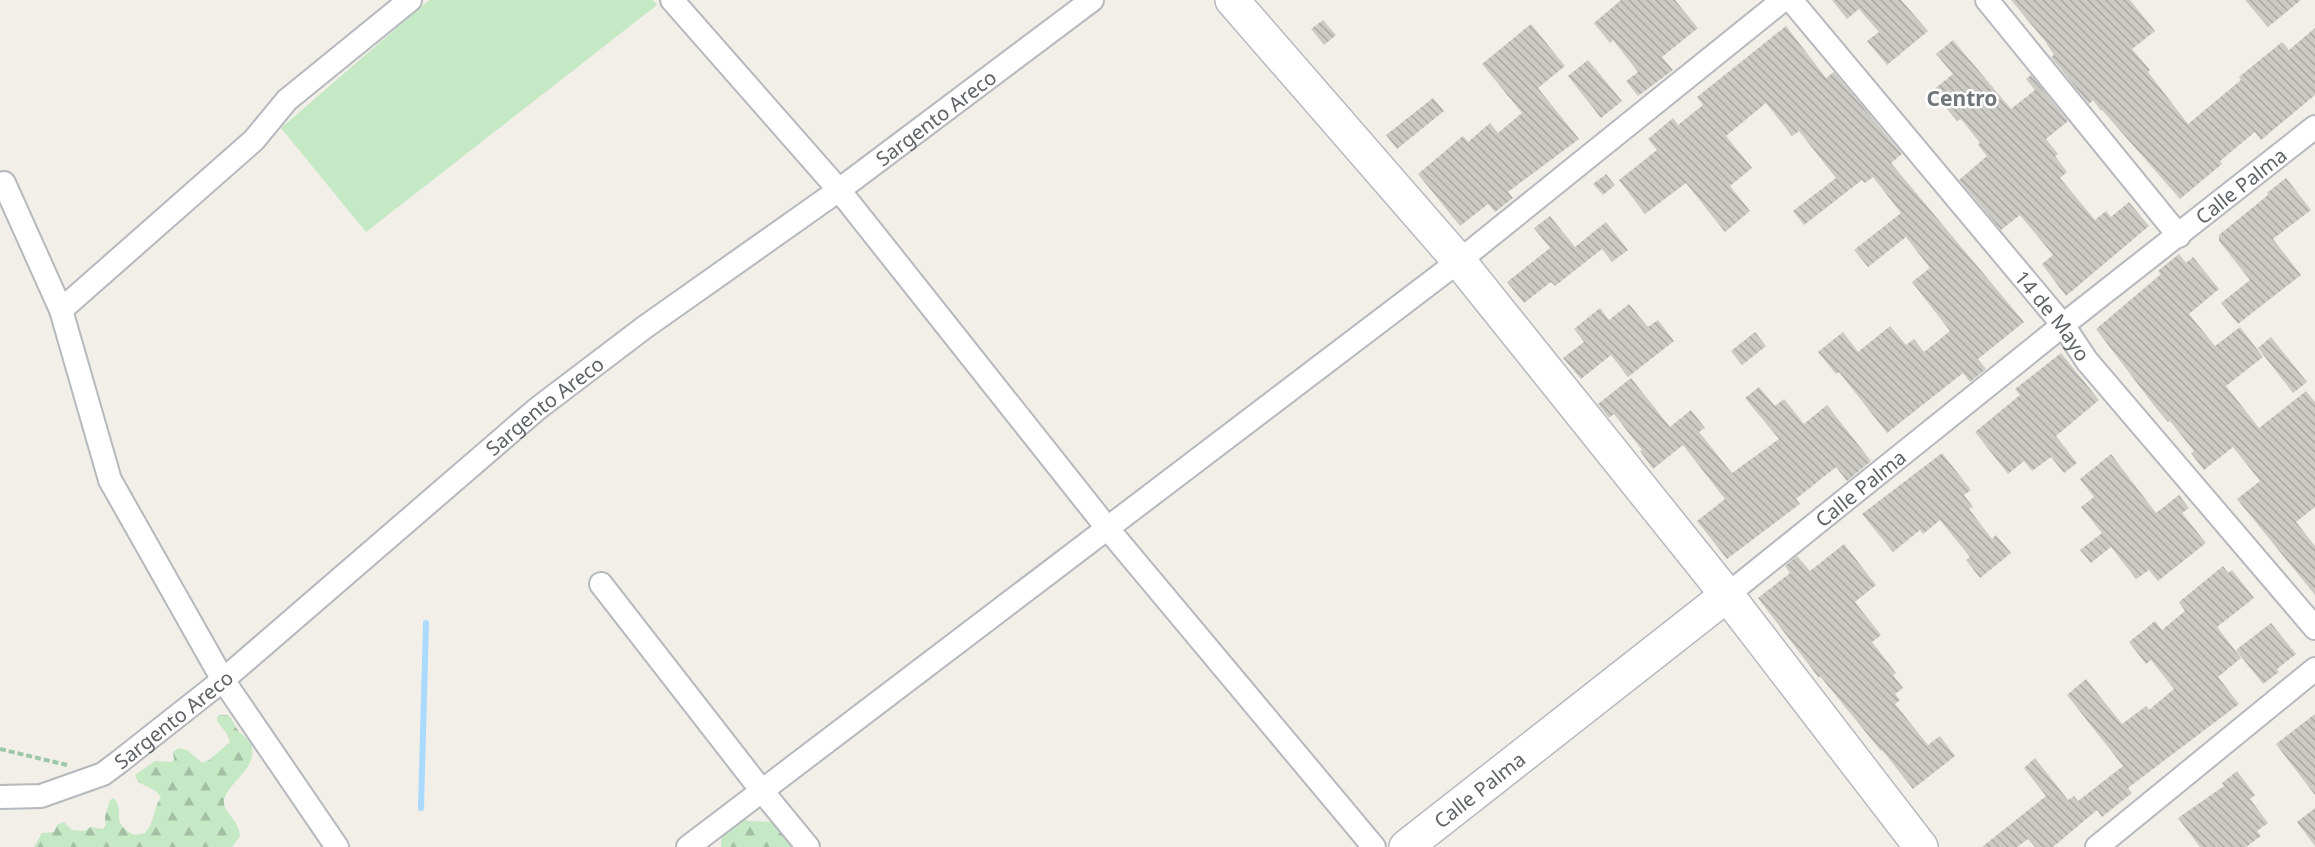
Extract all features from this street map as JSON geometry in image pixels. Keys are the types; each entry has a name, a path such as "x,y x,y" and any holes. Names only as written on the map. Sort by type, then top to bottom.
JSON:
{"street":[{"path":"61,310 254,140 287,100 410,0"},
{"path":"672,0 839,190 1108,529 1374,847"},
{"name":"Sargento Areco","path":"0,797 41,796 103,774 223,680 537,409 645,327 839,190 1092,0"},
{"path":"1232,0 1459,261 1727,595 1922,847"},
{"path":"688,847 1459,261 1783,0"},
{"name":"14 de Mayo","path":"1791,0 2063,325 2087,362 2315,628"},
{"path":"1987,0 2179,236"},
{"name":"Calle Palma","path":"1406,847 2315,127"},
{"path":"4,183 61,310 110,480 223,680 337,847"},
{"path":"602,584 762,792 808,847"},
{"path":"2097,847 2315,669"}],"path":[{"path":"0,749 103,774"}],"green space":[{"path":"429,0 653,0 657,5 366,232 281,128"},
{"path":"220,715 230,717 248,740 252,749 249,765 224,800 239,830 240,836 232,847 34,847 42,833 54,832 57,825 64,822 72,830 84,831 91,827 103,829 106,825 105,817 110,800 114,798 119,808 122,826 134,835 145,833 151,824 161,797 156,791 138,782 135,775 155,761 171,762 174,760 173,752 179,748 187,750 202,763 209,760 230,742 217,721"},
{"path":"741,818 749,821 774,822 806,847 721,847 722,833"}],"building":[{"path":"1621,0 1675,0 1698,28 1662,57 1673,70 1638,96 1626,81 1638,72 1613,40 1610,43 1594,23"},
{"path":"1832,0 1901,0 1928,31 1887,65 1867,41 1879,32 1859,9 1847,19"},
{"path":"2011,0 2130,0 2155,31 2132,49 2150,70 2148,72 2188,124 2241,80 2239,77 2282,42 2289,50 2315,28 2315,95 2261,140 2255,132 2220,161 2222,164 2180,199 2093,100 2089,104 2051,57 2054,55 2045,41"},
{"path":"2245,0 2301,0 2268,27"},
{"path":"1323,20 1336,35 1324,45 1311,29"},
{"path":"1531,24 1565,66 1538,88 1579,139 1508,192 1513,198 1495,212 1488,204 1460,226 1418,174 1463,136 1468,142 1490,123 1498,133 1522,113 1482,64"},
{"path":"1786,26 1826,78 1834,72 1902,154 1891,163 2024,322 1978,359 1986,369 1970,382 1963,373 1887,433 1839,372 1836,374 1818,352 1843,332 1858,352 1890,326 1906,345 1914,339 1924,352 1950,331 1912,282 1930,268 1906,237 1868,267 1854,250 1901,213 1873,177 1865,183 1862,180 1804,225 1793,211 1836,178 1799,131 1792,136 1766,103 1726,136 1752,168 1730,186 1750,211 1725,232 1686,183 1645,214 1619,180 1657,150 1648,139 1673,118 1678,125 1703,105 1697,97"},
{"path":"1953,40 2011,109 2035,90 2026,79 2031,75 2068,121 2046,139 2058,154 2055,156 2067,172 2060,178 2095,220 2106,211 2111,217 2129,202 2149,226 2066,296 2042,264 2053,255 2020,215 2001,230 1959,180 1987,156 1961,119 1957,121 1932,91 1953,74 1936,54"},
{"path":"1588,60 1622,101 1601,118 1568,76"},
{"path":"1433,98 1444,111 1397,149 1386,135"},
{"path":"1606,174 1615,185 1603,195 1593,184"},
{"path":"2286,178 2311,210 2273,239 2301,275 2238,324 2221,303 2250,280 2219,241 2219,235"},
{"path":"1550,216 1575,247 1606,222 1628,250 1612,262 1602,249 1555,286 1551,282 1524,303 1507,282 1550,248 1534,228"},
{"path":"2179,254 2186,263 2193,257 2219,289 2189,314 2215,346 2240,327 2263,357 2226,386 2259,428 2306,391 2315,402 2315,507 2296,522 2315,546 2315,595 2237,499 2260,481 2233,447 2204,470 2191,453 2194,451 2170,421 2168,422 2156,408 2096,329 2161,274 2158,271"},
{"path":"1629,304 1648,327 1658,320 1674,341 1628,377 1611,355 1581,379 1563,358 1584,342 1574,329 1600,308 1609,320"},
{"path":"1755,332 1766,346 1742,365 1731,351"},
{"path":"2271,337 2307,382 2293,393 2258,348"},
{"path":"2061,353 2099,400 2056,436 2077,463 2064,473 2051,457 2032,471 2024,461 2008,474 1975,432 2020,395 2015,389"},
{"path":"1631,378 1670,427 1691,410 1705,428 1699,432 1732,473 1779,439 1745,398 1759,387 1775,406 1784,399 1804,424 1827,405 1871,461 1847,481 1836,467 1796,499 1800,504 1727,559 1697,521 1725,499 1683,445 1653,469 1640,451 1642,450 1614,414 1609,418 1598,404"},
{"path":"1942,453 1971,490 1964,495 1973,507 1969,509 1992,539 1996,535 2011,553 1980,578 1966,560 1970,557 1940,520 1923,534 1920,530 1893,552 1862,514"},
{"path":"2111,454 2156,513 2179,495 2189,508 2182,513 2206,543 2158,581 2149,570 2136,579 2111,547 2091,563 2080,550 2102,533 2081,507 2094,497 2080,479"},
{"path":"1844,544 1876,585 1855,602 1881,635 1872,642 1896,673 1893,675 1903,688 1895,694 1900,700 1895,704 1928,745 1940,736 1955,756 1913,789 1820,676 1819,678 1758,598 1790,573 1785,566 1797,556 1810,571"},
{"path":"2223,566 2228,573 2232,570 2254,598 2217,627 2241,658 2218,677 2239,704 2128,788 2132,793 2102,817 2097,810 2053,847 2035,847 2028,839 2017,847 1982,847 2046,796 2024,768 2035,758 2068,800 2074,796 2078,801 2123,766 2067,695 2086,679 2122,724 2146,706 2149,710 2174,689 2151,660 2146,664 2129,642 2155,621 2162,630 2185,611 2179,602"},
{"path":"2271,623 2296,654 2277,669 2279,672 2263,684 2236,650"},
{"path":"2315,714 2315,795 2276,744"},
{"path":"2237,771 2255,795 2250,799 2268,823 2257,831 2261,836 2246,847 2200,847 2178,818 2224,786 2222,783"},
{"path":"2315,808 2315,846 2297,822"}],"waterway":[{"path":"421,808 426,623"}],"district":[{"name":"Centro","path":"1962,98"}]}
